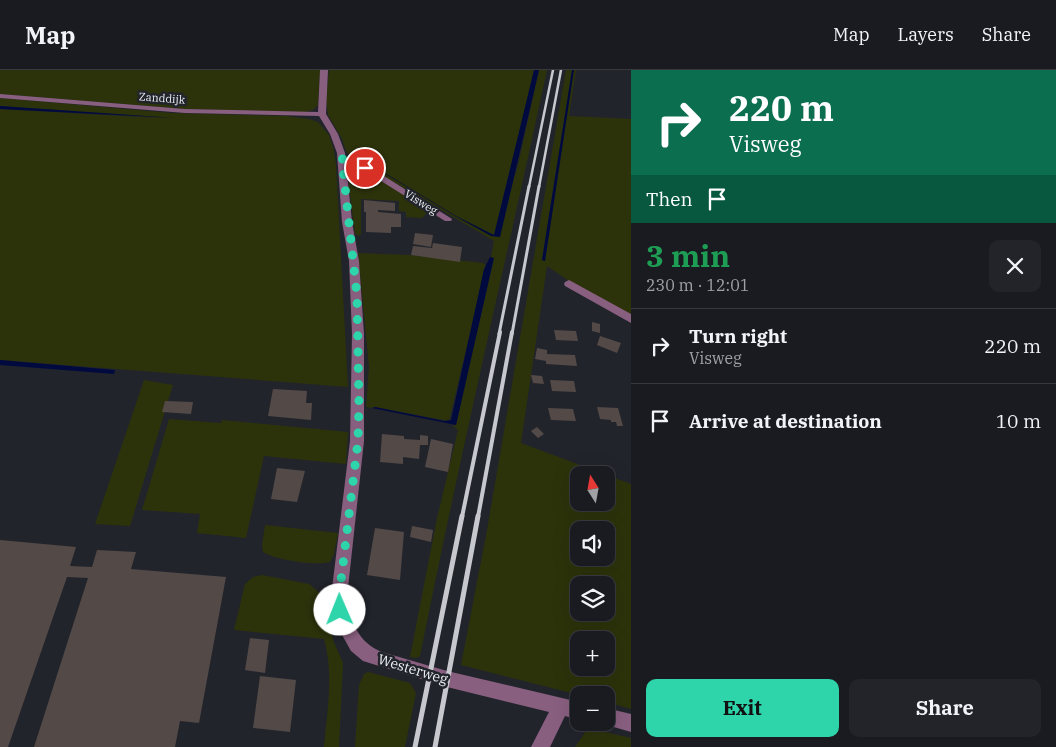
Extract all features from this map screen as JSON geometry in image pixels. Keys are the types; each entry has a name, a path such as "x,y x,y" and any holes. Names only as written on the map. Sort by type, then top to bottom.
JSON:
{"street":[{"path":"322,114 324,70"},
{"name":"Zanddijk","path":"0,96 185,111 322,114"},
{"name":"Westerweg","path":"322,114 334,134 342,159 357,296 358,441 339,597 344,624 357,645 369,655 430,674 570,710"},
{"path":"569,284 631,319"},
{"path":"540,747 561,708"},
{"path":"615,719 631,723"}],"lane":[{"name":"Visweg","path":"342,159 351,159 448,219"}],"green space":[{"path":"0,70 320,70 318,105 313,110 304,112 185,109 0,94"},
{"path":"329,70 534,70 496,233 492,235 497,237 519,161 539,70 547,70 466,436 420,656 416,658 410,657 437,518 458,430 453,426 456,425 493,262 491,257 494,241 351,157 346,151 342,139 328,115 326,99"},
{"path":"566,70 572,70 542,260 545,261 572,80 574,70 576,70 569,116 631,119 631,316 569,281 547,266 521,443 583,466 570,466 570,511 615,511 615,478 631,484 631,709 615,705 615,686 570,686 570,693 461,665 487,530"},
{"path":"0,98 171,113 286,116 318,122 329,135 336,164 348,387 0,360 0,109 175,119 0,106"},
{"path":"349,162 425,206 427,213 422,218 406,217 406,212 399,211 399,201 361,199 361,234 359,236 355,234 349,187"},
{"path":"358,253 409,255 483,263 486,266 449,421 366,407 369,367"},
{"path":"144,380 173,385 130,526 95,524"},
{"path":"169,419 221,423 222,420 348,432 346,464 264,456 246,538 197,533 200,514 142,510"},
{"path":"265,525 338,533 334,554 330,562 323,563 306,563 269,555 263,552 262,545"},
{"path":"262,575 309,584 326,598 333,640 343,663 339,747 324,747 329,666 324,639 234,630 245,584 253,577"},
{"path":"368,672 410,683 416,693 405,747 355,747 359,685 364,674"},
{"path":"586,731 601,731 631,738 631,747 575,747"}],"shaded area":[{"path":"534,70 539,70 500,237 491,236 455,216 364,161 354,151 365,161 456,216 494,235"},
{"path":"572,70 574,70 545,261 542,260"},
{"path":"0,106 176,118 0,109"},
{"path":"490,257 494,258 456,425 372,408 375,407 444,421 451,420 484,269"},
{"path":"0,360 115,370 114,374 0,365"}],"building":[{"path":"364,200 395,203 395,211 378,210 378,212 401,214 401,227 391,227 391,233 366,232"},
{"path":"415,233 433,235 431,247 413,244"},
{"path":"433,243 462,247 460,262 411,255 413,246 432,248"},
{"path":"592,322 600,324 600,333 592,331"},
{"path":"554,330 576,331 578,341 556,340"},
{"path":"600,336 621,343 617,353 597,345"},
{"path":"537,348 547,350 547,354 575,355 577,366 546,364 546,361 535,359"},
{"path":"531,375 542,376 544,384 533,383"},
{"path":"550,380 574,381 576,392 552,391"},
{"path":"273,389 307,391 306,403 312,403 311,420 268,416"},
{"path":"165,401 193,402 191,414 162,412"},
{"path":"597,407 618,408 623,426 617,426 616,422 611,422 611,420 600,419"},
{"path":"548,408 573,409 576,421 551,420"},
{"path":"537,427 544,434 538,438 531,431"},
{"path":"382,434 404,436 404,439 420,440 420,435 428,436 428,445 420,445 419,459 403,457 403,464 380,462"},
{"path":"431,439 453,444 448,472 425,467"},
{"path":"277,468 305,471 297,502 271,499"},
{"path":"412,526 433,530 431,542 410,537"},
{"path":"375,528 404,532 400,580 367,575"},
{"path":"0,540 76,547 70,566 92,567 97,550 136,552 131,569 226,577 199,723 180,721 175,747 34,747 88,578 67,577 8,747 0,747"},
{"path":"250,638 269,640 265,673 245,670"},
{"path":"260,676 296,680 290,732 253,728"}],"railway":[{"path":"529,187 553,70"},
{"path":"539,187 561,70"},
{"path":"499,334 529,186"},
{"path":"512,334 539,186"},
{"path":"462,517 500,332"},
{"path":"478,517 512,332"},
{"path":"415,747 462,516"},
{"path":"435,747 478,516"}],"route":[{"path":"340,610 340,579 358,441 359,404 357,296 354,261 347,222 342,159 351,159 365,168"}]}
